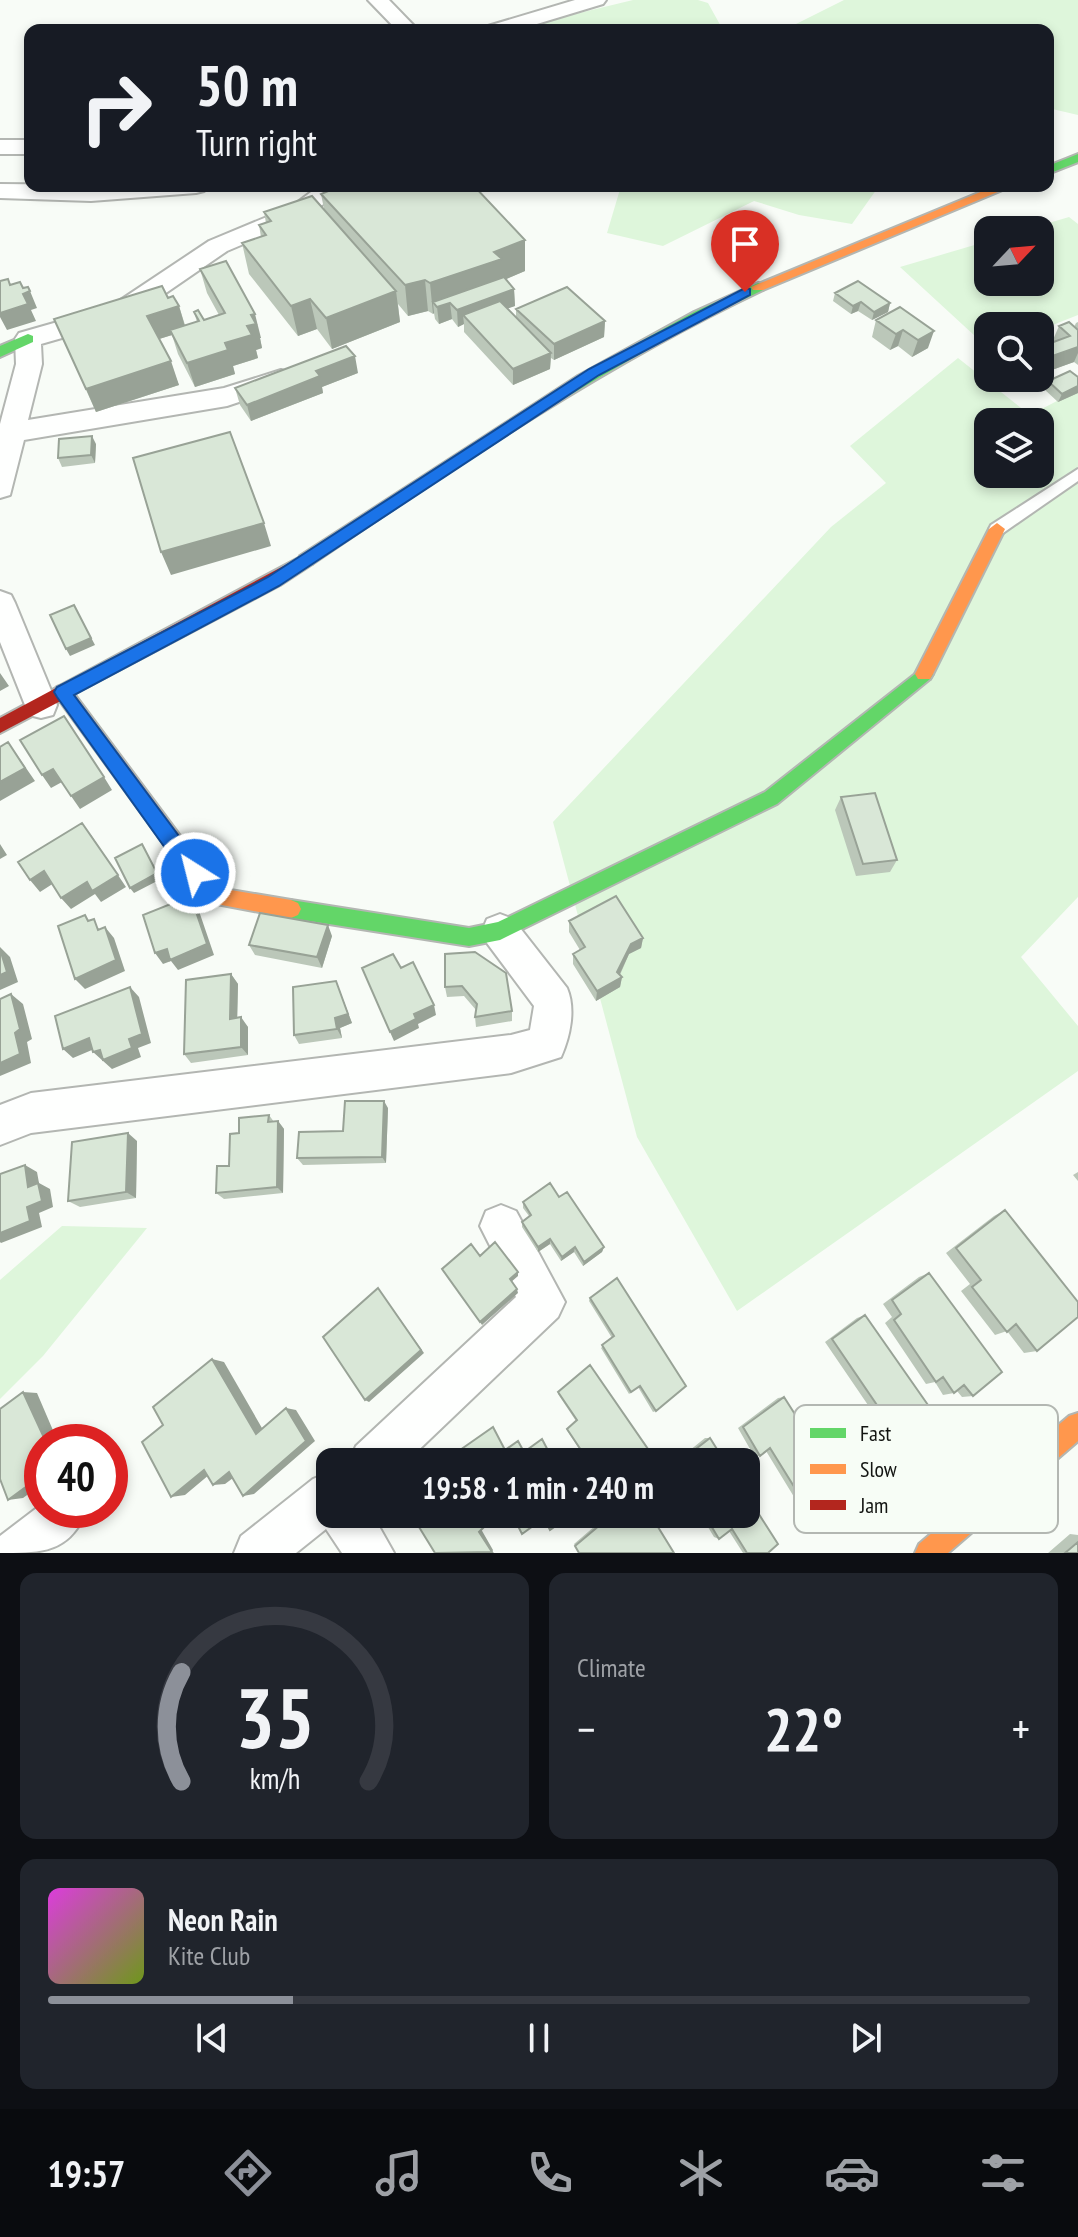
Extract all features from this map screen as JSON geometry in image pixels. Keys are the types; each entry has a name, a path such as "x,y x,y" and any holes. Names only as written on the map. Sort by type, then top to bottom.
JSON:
{"street":[{"path":"378,0 402,24"},
{"path":"515,24 596,0"},
{"path":"0,147 24,147"},
{"path":"1054,168 1078,158"},
{"path":"0,191 24,192"},
{"path":"30,192 117,192"},
{"path":"0,352 28,339 119,313 218,246 299,212 326,192"},
{"path":"0,726 274,581 520,418 594,372 719,304 825,257 991,192"},
{"path":"0,488 29,364 28,339"},
{"path":"12,432 227,397 285,377"},
{"path":"0,603 52,698 213,896 469,937 500,931 771,798 783,789 923,675 997,529"},
{"path":"0,1125 31,1113 511,1054 547,1044 554,1001 500,931"},
{"path":"387,1448 543,1302 501,1226"},
{"path":"1058,1442 1078,1425"},
{"path":"258,1553 316,1507"},
{"path":"17,1553 49,1528"},
{"path":"353,1528 370,1553"},
{"path":"928,1553 951,1533"}],"lane":[{"path":"997,529 1078,474"}],"green space":[{"path":"633,0 698,0 708,3 720,24 534,24"},
{"path":"844,0 1078,0 1078,115 1054,109 1054,24 796,24"},
{"path":"619,192 875,192 852,224 799,215 754,201 663,246 607,233"},
{"path":"1069,217 1078,224 1078,315 1054,324 1054,312 974,312 974,335 900,267 974,245 974,296 1054,296 1054,221"},
{"path":"958,358 974,371 974,392 1001,392 1021,408 974,408 974,488 1054,488 1054,408 1043,408 1078,390 1078,897 1021,957 1078,1026 1078,1071 737,1311 637,1137 553,822 831,527 886,483 850,446"},
{"path":"62,1226 147,1228 43,1356 0,1399 0,1280"}],"building":[{"path":"480,192 525,240 494,252 502,259 430,283 425,280 405,285 321,194"},
{"path":"312,196 396,291 326,318 310,299 291,306 242,243 266,235 259,225 271,221 264,212"},
{"path":"226,261 255,314 251,315 256,324 247,326 252,335 225,343 228,350 187,363 170,330 199,321 194,312 198,310 204,320 225,313 200,269"},
{"path":"504,277 514,289 457,310 450,303 437,307 433,302"},
{"path":"8,279 10,285 20,282 23,288 28,287 30,291 23,294 28,304 0,313 0,281"},
{"path":"858,281 890,303 874,312 861,302 853,306 835,293"},
{"path":"162,286 168,298 173,296 179,306 147,316 171,361 86,389 54,319"},
{"path":"567,287 605,321 554,344 516,309"},
{"path":"500,301 551,353 513,369 463,315"},
{"path":"900,307 934,331 918,340 903,330 896,334 876,320"},
{"path":"1069,322 1078,330 1078,347 1054,355 1054,342 1070,336 1059,326"},
{"path":"346,346 355,356 316,371 320,376 247,405 235,388"},
{"path":"1070,371 1078,377 1078,386 1062,394 1054,387 1054,378"},
{"path":"230,432 264,523 161,552 133,458"},
{"path":"92,436 91,455 58,458 59,439"},
{"path":"74,605 91,638 66,649 50,615"},
{"path":"64,716 104,777 71,796 53,769 42,775 20,740"},
{"path":"8,742 25,768 0,782 0,747"},
{"path":"875,793 897,860 863,864 841,797"},
{"path":"82,823 118,875 92,891 87,882 61,898 44,871 30,880 18,862"},
{"path":"142,844 157,873 130,888 115,858"},
{"path":"616,896 643,938 631,944 617,972 622,977 597,991 573,954 585,947 569,921"},
{"path":"183,899 185,906 193,903 207,944 170,960 167,949 155,953 143,915"},
{"path":"260,913 328,925 317,957 249,945"},
{"path":"85,915 88,921 94,919 98,930 105,927 116,960 75,979 58,926"},
{"path":"0,949 7,972 0,975"},
{"path":"475,952 506,973 512,1011 475,1017 477,1004 462,986 445,987 445,954"},
{"path":"393,954 401,968 413,962 434,1005 414,1014 416,1019 390,1032 362,968"},
{"path":"231,974 230,1019 241,1017 241,1047 184,1054 186,980"},
{"path":"336,981 348,1014 335,1018 337,1029 294,1035 293,987"},
{"path":"130,987 142,1034 129,1039 132,1048 103,1060 100,1050 93,1052 89,1038 63,1049 55,1016"},
{"path":"11,994 20,1029 15,1033 20,1054 0,1063 0,999"},
{"path":"345,1101 384,1101 382,1157 297,1158 299,1132 343,1131"},
{"path":"269,1115 268,1122 278,1121 277,1187 216,1193 217,1166 229,1166 230,1134 239,1133 239,1118"},
{"path":"128,1133 126,1192 68,1201 72,1142"},
{"path":"25,1165 28,1187 38,1183 42,1201 27,1207 30,1221 0,1233 0,1174"},
{"path":"550,1183 559,1197 567,1192 604,1247 584,1262 575,1247 562,1257 550,1239 538,1247 522,1222 531,1215 523,1202"},
{"path":"1005,1210 1078,1302 1078,1317 1037,1351 1016,1324 1007,1332 972,1287 981,1280 956,1248"},
{"path":"495,1242 518,1272 510,1279 517,1289 480,1322 442,1269 471,1244 480,1256"},
{"path":"929,1273 1002,1372 973,1396 964,1385 954,1393 943,1377 936,1382 894,1320 901,1314 892,1300"},
{"path":"617,1278 686,1386 656,1411 640,1386 631,1392 602,1345 614,1336 590,1298"},
{"path":"378,1288 421,1350 365,1400 323,1337"},
{"path":"865,1315 928,1405 877,1405 832,1339"},
{"path":"212,1359 256,1434 286,1408 306,1441 243,1496 229,1472 213,1485 204,1470 171,1497 142,1442 163,1425 153,1407"},
{"path":"590,1365 647,1448 580,1448 567,1429 577,1420 558,1392"},
{"path":"23,1392 38,1424 24,1424 24,1488 8,1500 0,1479 0,1409"},
{"path":"784,1397 794,1413 794,1487 770,1448 760,1456 760,1448 755,1448 743,1427"},
{"path":"493,1427 504,1448 463,1448"},
{"path":"710,1438 716,1448 697,1448"},
{"path":"542,1439 547,1448 530,1448"},
{"path":"518,1441 522,1448 508,1448"},
{"path":"760,1516 778,1544 768,1553 747,1553 732,1529 719,1539 712,1528 760,1528"},
{"path":"420,1528 483,1528 479,1532 492,1552 435,1553"},
{"path":"596,1528 659,1528 674,1553 579,1553 575,1546"},
{"path":"1078,1542 1078,1553 1065,1553"}],"traffic: fast":[{"path":"1054,168 1078,158"},
{"path":"306,560 583,379 698,315 758,287"},
{"path":"0,352 28,339"},
{"path":"291,909 469,937 500,931 771,798 924,674"}],"traffic: slow":[{"path":"758,287 991,192"},
{"path":"924,674 997,529"},
{"path":"63,692 213,896 291,909"},
{"path":"1058,1442 1078,1425"},
{"path":"928,1553 951,1533"}],"traffic: jam":[{"path":"0,726 274,581 306,560"}],"route":[{"path":"195,873 63,692 274,581 594,372 745,292"}]}
